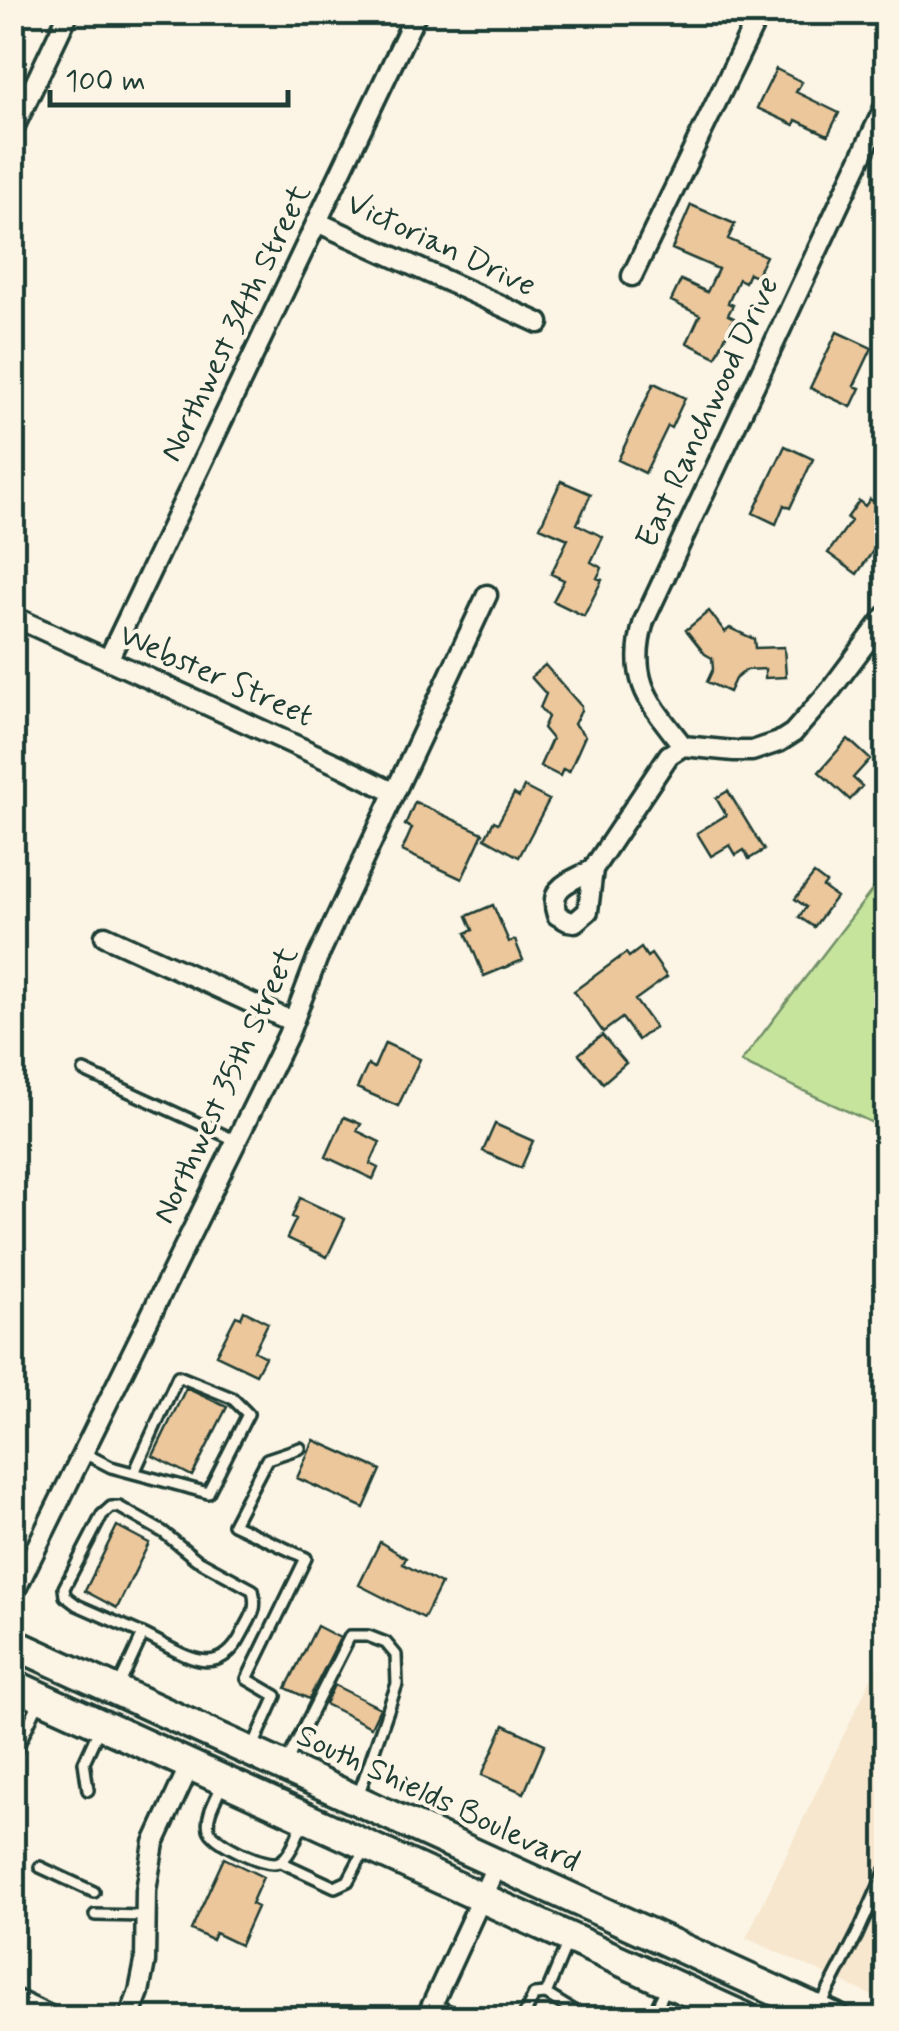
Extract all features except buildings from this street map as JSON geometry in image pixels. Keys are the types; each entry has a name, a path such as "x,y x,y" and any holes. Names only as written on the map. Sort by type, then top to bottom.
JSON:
{"main road":[{"name":"South Shields Boulevard","path":"12,1643 823,2016"},
{"path":"12,1684 746,2018"}],"street":[{"path":"12,132 69,12"},
{"name":"Northwest 34th Street","path":"108,660 418,12"},
{"path":"632,276 760,12"},
{"name":"East Ranchwood Drive","path":"683,746 652,707 639,676 637,656 644,621 886,104"},
{"name":"Victorian Drive","path":"318,222 540,324"},
{"name":"Northwest 35th Street","path":"14,1590 288,1035 316,959 487,595"},
{"name":"Webster Street","path":"12,616 393,792"},
{"path":"593,870 668,755 683,746 752,751 794,733 886,616"},
{"path":"104,936 293,1019"},
{"path":"128,2018 145,1962 146,1890 154,1843 190,1765"},
{"path":"430,2011 497,1864"},
{"path":"21,2007 54,2018"}],"lane":[{"path":"84,1071 237,1140"},
{"path":"84,1453 111,1467 134,1473 208,1492 248,1414 232,1398 178,1376 134,1473"},
{"path":"251,1752 276,1696 247,1679 306,1558 232,1524 267,1459 300,1448"},
{"path":"111,1507 118,1507 163,1532 196,1559 253,1590 256,1605 234,1651 220,1661 203,1662 143,1634 65,1596 71,1573 102,1515 111,1507"},
{"path":"116,1691 143,1634"},
{"path":"284,1767 350,1636 386,1642 396,1655 397,1684 357,1800"},
{"path":"15,1752 41,1697"},
{"path":"88,1790 84,1762 101,1724"},
{"path":"224,1780 209,1817 209,1831 217,1841 269,1864 281,1862 335,1887 348,1881 367,1846"},
{"path":"281,1862 305,1818"},
{"path":"40,1867 94,1892"},
{"path":"823,2016 886,1870"},
{"path":"96,1915 145,1916"},
{"path":"546,1994 570,1939"},
{"path":"651,2018 668,1984"},
{"path":"523,2018 534,1996 546,1994 586,2018"},
{"path":"430,2011 466,2018"}],"shaded area":[{"path":"886,1647 886,2002 746,1938"}],"green space":[{"path":"886,872 886,1129 741,1062"}]}
